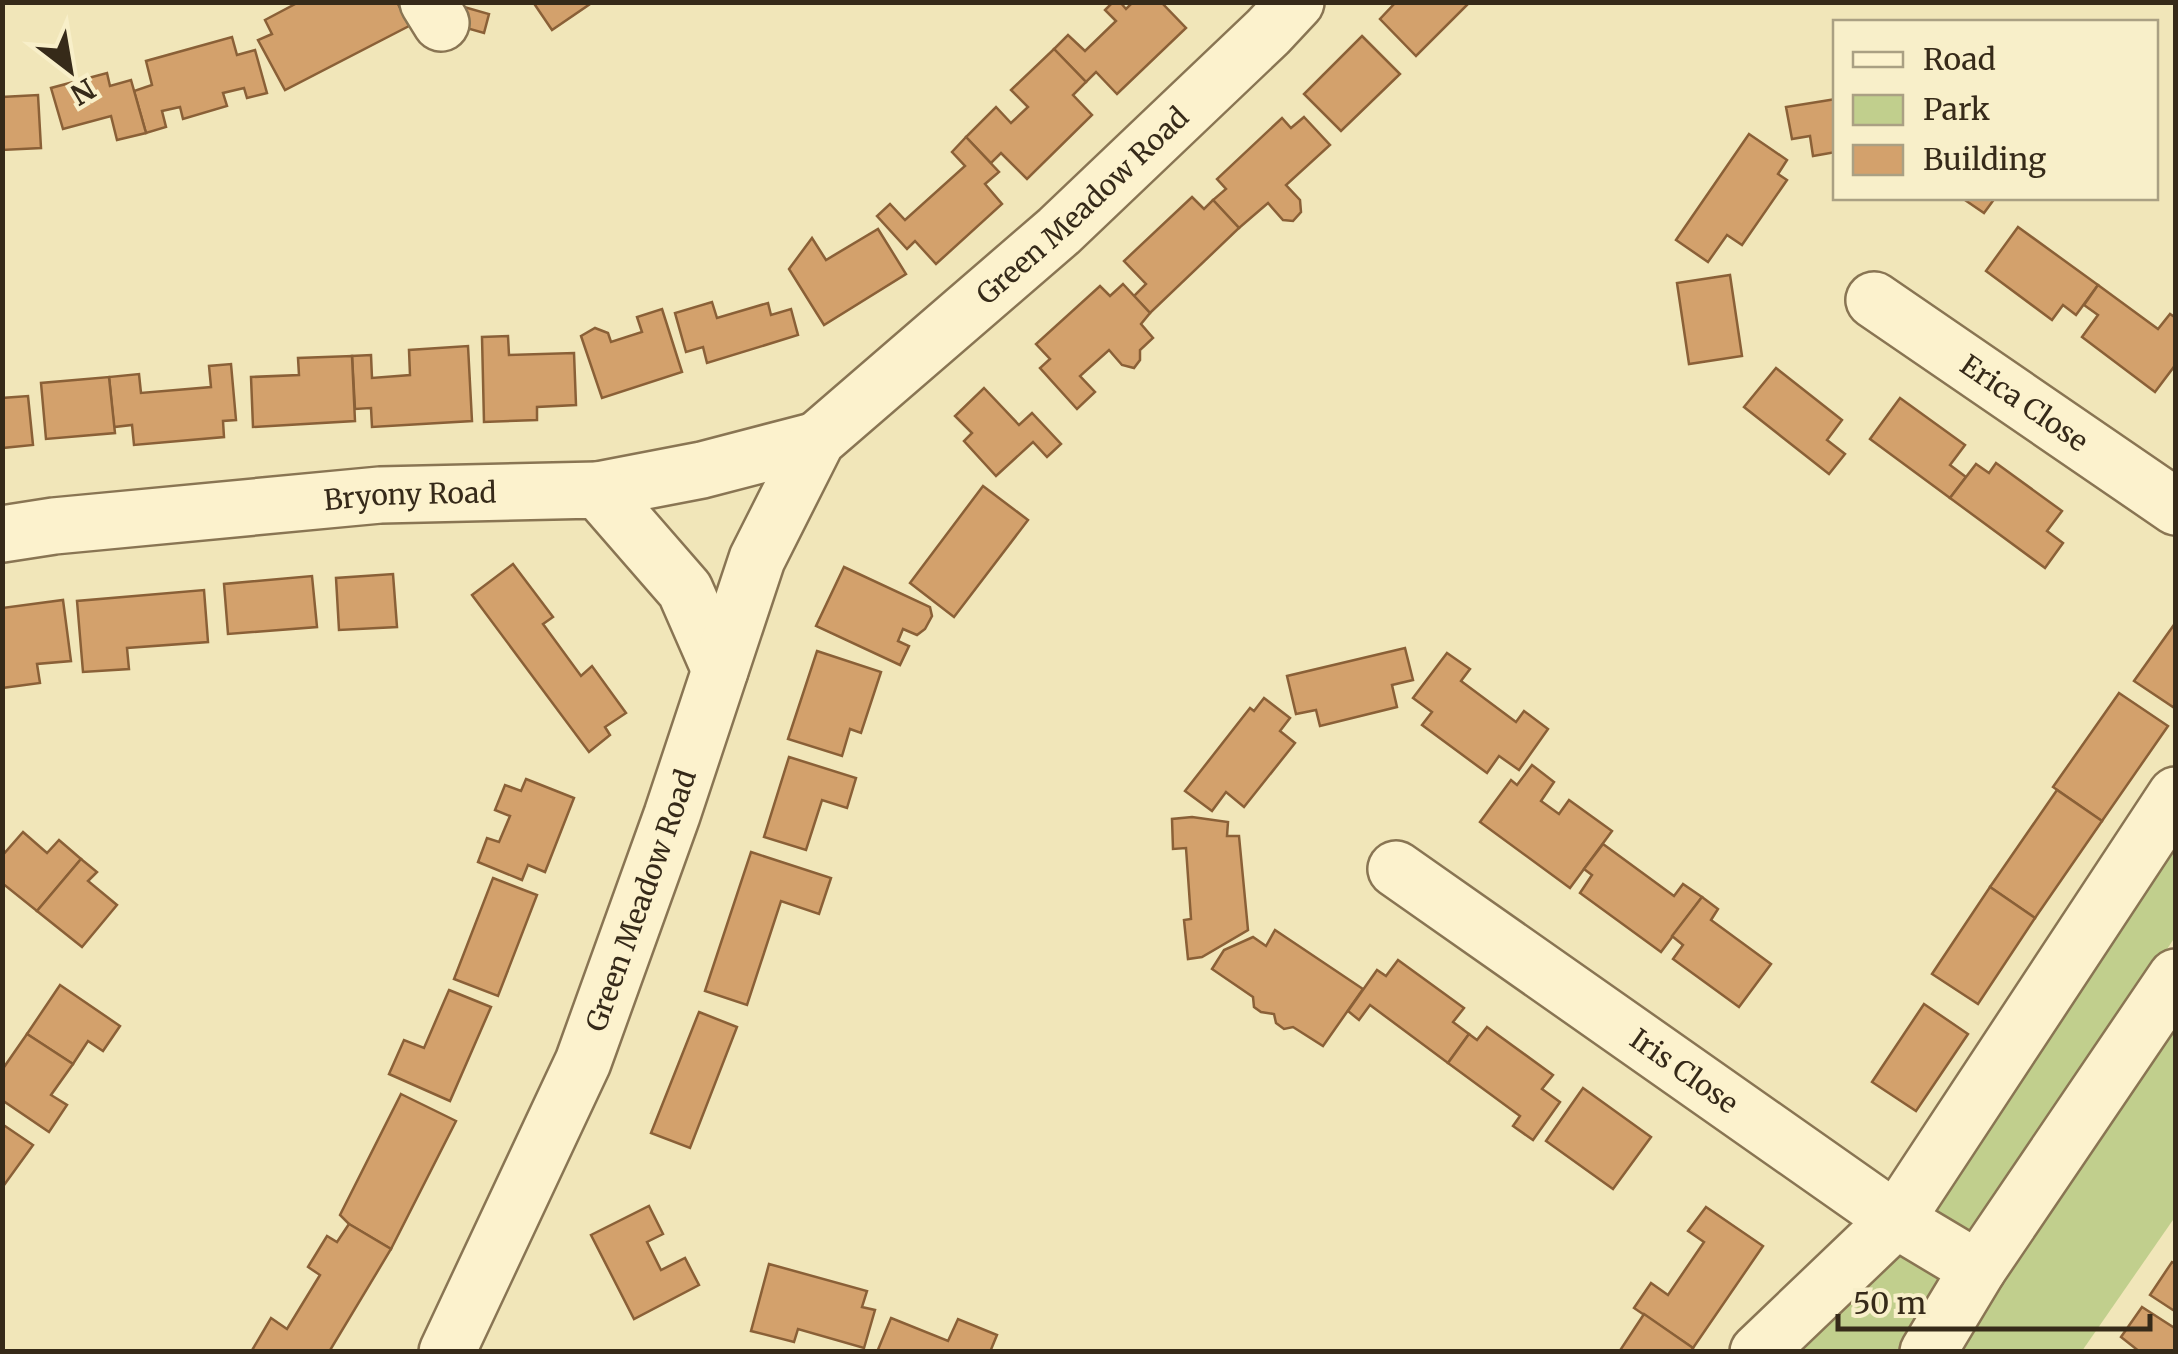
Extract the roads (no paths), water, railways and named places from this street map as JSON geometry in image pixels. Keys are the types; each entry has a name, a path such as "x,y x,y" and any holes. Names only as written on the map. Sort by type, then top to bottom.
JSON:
{"street":[{"name":"Green Meadow Road","path":"448,1352 583,1062 672,814 756,559 817,440 1059,230 1296,2"},
{"name":"Erica Close","path":"1874,300 2176,507"},
{"name":"Green Meadow Road","path":"598,490 702,470 817,440"},
{"name":"Bryony Road","path":"2,534 380,495 598,490"},
{"path":"598,490 685,590 720,670"},
{"path":"1758,1352 1896,1220 2176,794"},
{"name":"Iris Close","path":"1396,869 1896,1220 1978,1270"},
{"path":"1928,1352 1978,1270 2176,977"}]}
